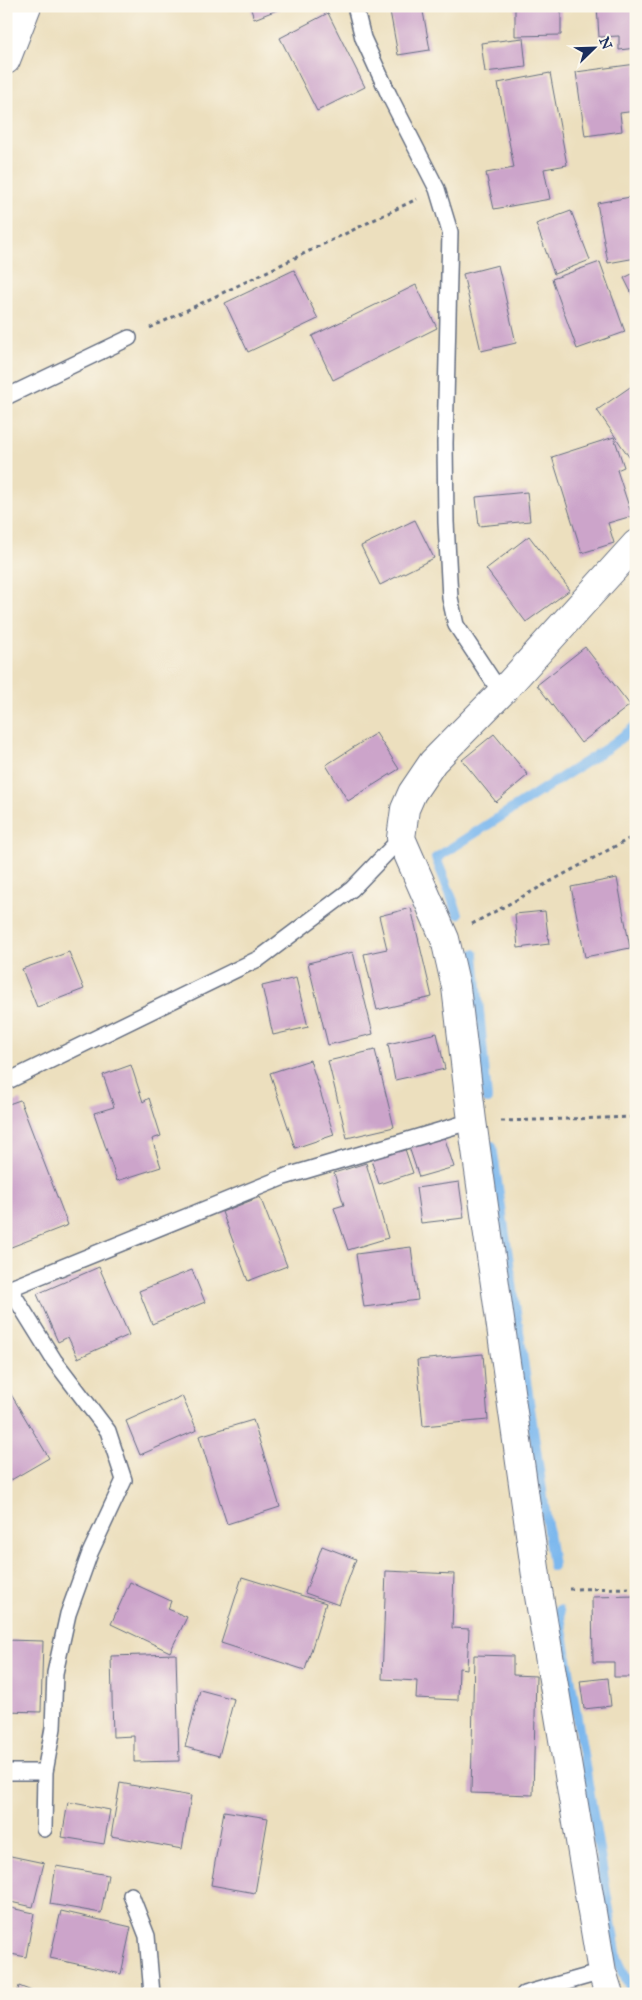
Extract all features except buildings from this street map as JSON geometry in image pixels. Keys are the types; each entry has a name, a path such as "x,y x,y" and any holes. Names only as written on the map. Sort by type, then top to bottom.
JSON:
{"main road":[{"path":"6,60 27,6"},
{"path":"605,1983 538,1590 472,1121 456,987 445,939 401,838 405,809 412,792 433,762 501,692 636,544"}],"lane":[{"path":"355,6 363,38 389,95 437,189 450,232 445,443 446,522 450,598 456,625 501,692"},
{"path":"6,397 129,338"},
{"path":"6,1082 260,958 352,889 401,838"},
{"path":"44,1829 46,1772 53,1728 55,1673 68,1614 90,1553 124,1480 108,1431 54,1360 8,1289 284,1177 472,1121"},
{"path":"6,1772 46,1772"},
{"path":"131,1895 146,1936 152,1994"},
{"path":"524,1994 605,1983"}],"path":[{"path":"129,338 437,189"},
{"path":"445,939 636,835"},
{"path":"472,1121 636,1117"},
{"path":"538,1590 636,1588"}],"waterway":[{"path":"458,914 436,858 609,747 636,726"},
{"path":"474,954 487,1099"},
{"path":"492,1146 553,1566"},
{"path":"559,1610 617,1958 633,1994"}]}
